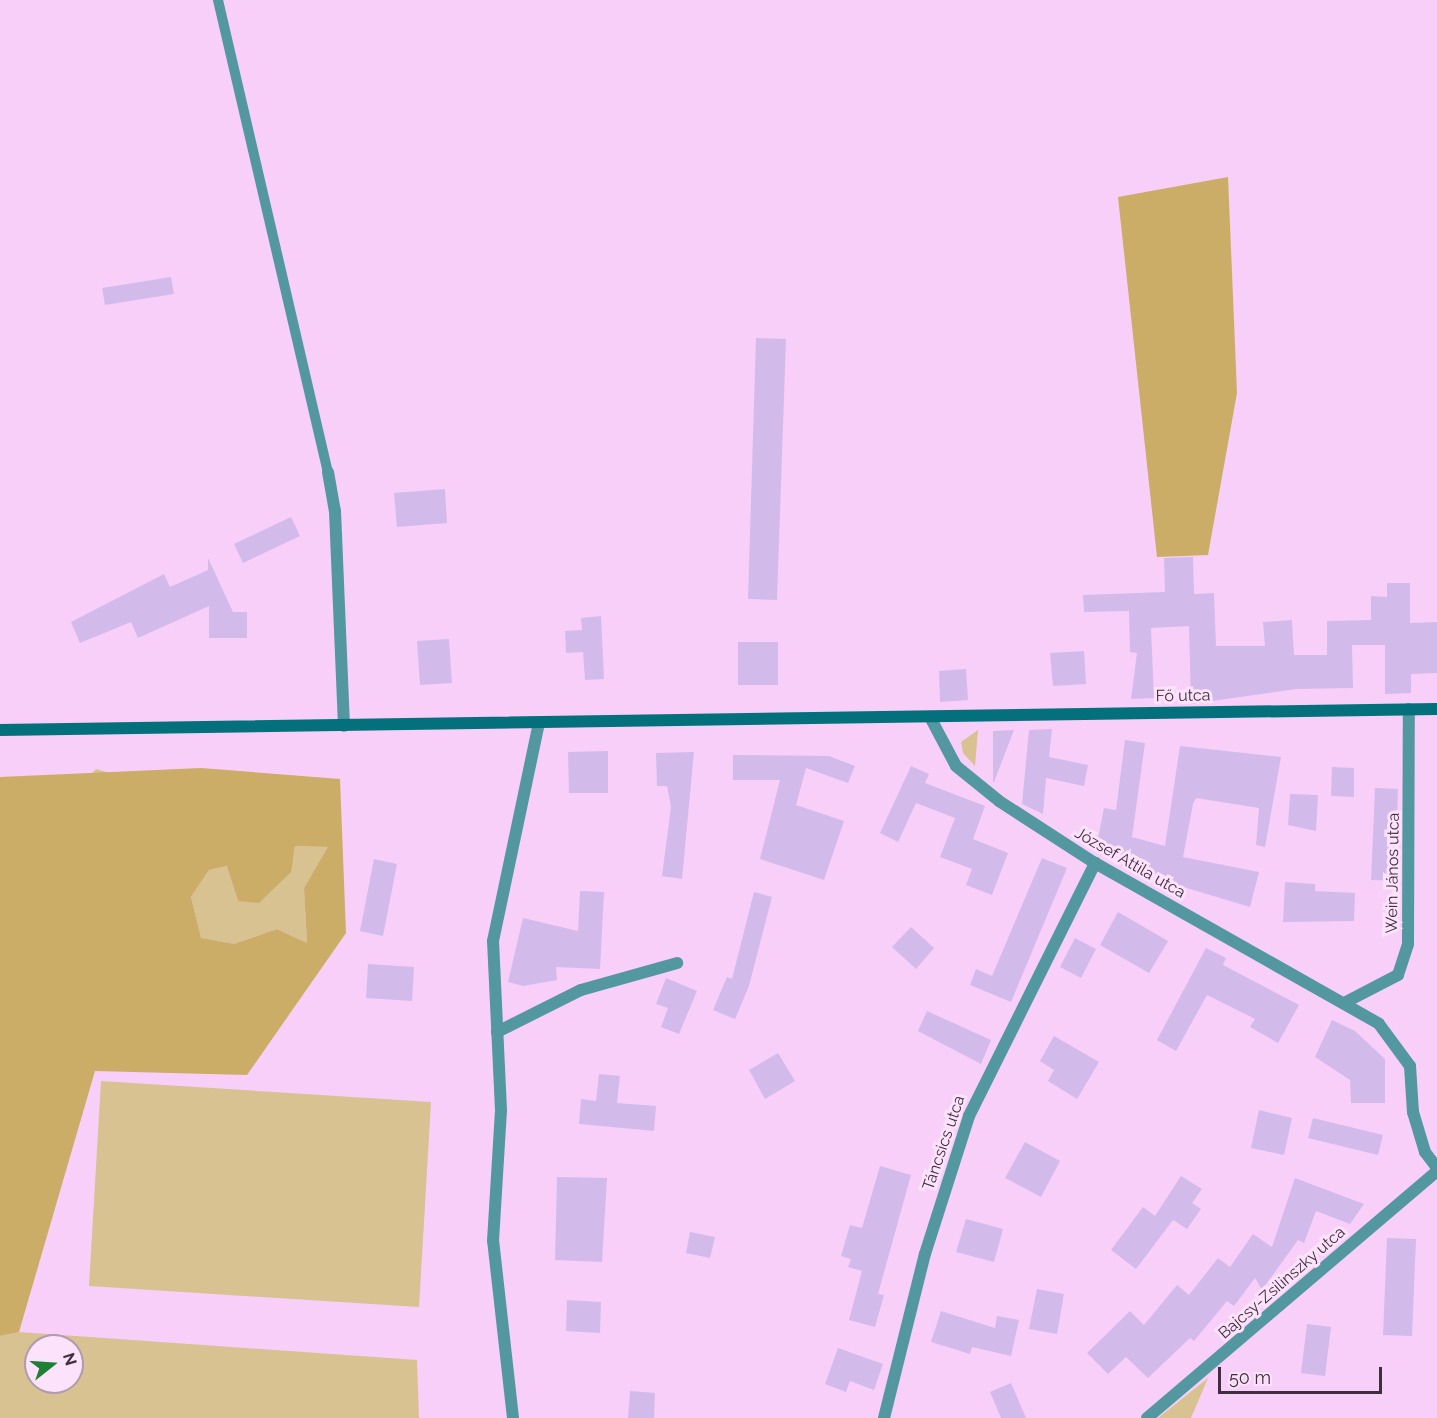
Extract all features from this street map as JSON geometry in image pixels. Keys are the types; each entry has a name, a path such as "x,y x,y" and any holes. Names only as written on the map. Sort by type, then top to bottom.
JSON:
{"main road":[{"name":"Fő utca","path":"0,730 1437,709"}],"street":[{"path":"328,472 335,511 344,726"},
{"name":"Wein János utca","path":"1344,1003 1398,975 1408,944 1409,709"},
{"name":"József Attila utca","path":"930,717 956,766 1095,863 1344,1003 1400,1045 1410,1065 1413,1112 1425,1152 1437,1169"},
{"path":"513,1418 493,1241 501,1110 493,941 539,723"},
{"name":"Táncsics utca","path":"884,1418 925,1254 969,1116 1095,863"},
{"path":"497,1032 581,990 677,963"},
{"name":"Bajcsy-Zsilinszky utca","path":"1148,1418 1437,1169"}],"lane":[{"path":"218,0 328,472"}],"shaded area":[{"path":"1228,177 1237,393 1208,555 1157,557 1118,197"},
{"path":"978,730 975,766 963,753 961,742"},
{"path":"201,768 340,779 346,933 247,1075 95,1071 19,1332 0,1336 0,777","holes":["295,846 328,847 304,888 307,943 277,929 234,944 201,938 191,897 209,870 227,866 238,901 259,903 291,872"]},
{"path":"96,769 125,777 293,858 295,846 329,847 304,888 307,943 277,929 234,944 201,939 191,897 209,870 228,866 238,901 291,872 91,774"},
{"path":"101,1081 431,1102 419,1307 89,1286"},
{"path":"19,1332 47,1334 24,1334 24,1394 84,1394 84,1337 417,1360 419,1418 0,1418 0,1336"},
{"path":"1208,1378 1191,1418 1158,1418"}],"building":[{"path":"171,277 174,294 105,305 102,288"},
{"path":"756,338 786,339 777,600 748,599"},
{"path":"445,489 447,523 397,527 394,493"},
{"path":"291,517 300,536 243,563 234,544"},
{"path":"1193,557 1194,594 1214,593 1216,646 1265,646 1263,622 1292,620 1294,655 1327,655 1327,621 1371,620 1371,596 1387,597 1387,583 1410,583 1410,623 1437,622 1437,673 1411,674 1411,693 1385,694 1385,645 1352,645 1353,688 1296,689 1191,704 1189,626 1151,628 1154,698 1131,699 1137,653 1130,652 1129,611 1084,612 1083,595 1165,592 1164,558"},
{"path":"208,558 233,612 247,612 247,638 209,638 209,606 138,638 131,622 80,643 71,622 164,574 170,587 208,570"},
{"path":"601,616 604,679 585,680 583,652 566,653 565,631 582,630 581,618"},
{"path":"449,639 452,683 420,685 417,641"},
{"path":"738,642 778,642 778,685 738,685"},
{"path":"1084,651 1086,684 1053,686 1050,653"},
{"path":"966,669 968,700 940,702 939,671"},
{"path":"1052,729 1049,757 1088,765 1084,786 1046,778 1043,814 1022,804 1029,730"},
{"path":"1014,730 994,782 993,782 993,731"},
{"path":"1125,740 1145,743 1132,837 1165,846 1180,746 1281,757 1265,847 1256,845 1259,808 1196,798 1193,804 1183,857 1259,872 1250,907 1180,886 1097,844 1104,808 1116,810"},
{"path":"608,751 608,793 569,793 568,752"},
{"path":"694,752 682,879 662,876 671,807 667,786 657,786 656,753"},
{"path":"733,755 829,756 855,766 848,783 806,768 796,805 844,821 824,880 760,859 780,780 733,780"},
{"path":"911,766 929,774 925,783 985,806 973,839 1008,853 992,895 966,885 972,869 940,857 955,818 916,803 898,842 880,833"},
{"path":"1332,767 1354,768 1354,797 1331,796"},
{"path":"1375,788 1398,789 1395,881 1371,880"},
{"path":"1290,794 1318,795 1316,831 1288,825"},
{"path":"1042,858 1067,868 1011,1002 970,985 976,969 992,976"},
{"path":"374,859 397,864 383,936 360,931"},
{"path":"1285,882 1315,884 1315,891 1355,893 1354,921 1283,922"},
{"path":"580,891 604,892 600,969 556,967 557,980 523,986 508,982 523,918 578,931"},
{"path":"754,892 772,897 749,986 735,1019 713,1010 727,977 732,979"},
{"path":"1118,912 1168,941 1149,973 1100,945"},
{"path":"911,927 934,948 916,969 892,947"},
{"path":"1075,938 1096,949 1081,978 1060,967"},
{"path":"1206,948 1226,958 1223,965 1299,1005 1278,1043 1250,1027 1255,1019 1207,995 1176,1051 1157,1040"},
{"path":"368,964 414,967 412,1001 366,998"},
{"path":"666,978 697,991 679,1034 661,1027 668,1008 656,1004"},
{"path":"927,1011 991,1040 981,1064 918,1031"},
{"path":"1332,1020 1355,1031 1385,1059 1385,1103 1351,1103 1350,1080 1315,1057"},
{"path":"1054,1036 1099,1062 1077,1099 1048,1081 1054,1070 1040,1061"},
{"path":"778,1053 795,1081 765,1099 749,1070"},
{"path":"599,1074 620,1076 617,1103 656,1106 654,1131 579,1124 581,1099 596,1101"},
{"path":"1259,1110 1292,1118 1284,1155 1251,1148"},
{"path":"1313,1118 1383,1135 1378,1155 1308,1138"},
{"path":"1025,1142 1060,1161 1041,1197 1005,1178"},
{"path":"880,1166 911,1175 878,1294 884,1295 875,1327 849,1320 862,1271 848,1267 851,1259 841,1256 850,1225 862,1228"},
{"path":"1181,1176 1202,1189 1192,1203 1201,1209 1187,1229 1173,1220 1136,1269 1111,1250 1143,1207 1155,1216"},
{"path":"557,1177 607,1178 602,1262 555,1260"},
{"path":"1295,1178 1364,1204 1350,1224 1316,1211 1304,1243 1298,1240 1262,1290 1255,1278 1234,1306 1227,1301 1194,1341 1190,1338 1148,1378 1126,1357 1108,1374 1087,1353 1130,1311 1144,1325 1177,1285 1189,1295 1218,1258 1230,1267 1253,1234 1272,1247"},
{"path":"966,1219 1003,1229 994,1262 956,1252"},
{"path":"690,1232 715,1237 710,1258 686,1253"},
{"path":"1387,1238 1416,1239 1412,1336 1383,1335"},
{"path":"1037,1289 1064,1294 1057,1334 1029,1329"},
{"path":"567,1300 601,1302 600,1333 566,1331"},
{"path":"941,1311 995,1328 997,1316 1019,1320 1011,1356 972,1347 970,1354 931,1342"},
{"path":"1307,1324 1331,1327 1325,1376 1301,1373"},
{"path":"838,1348 883,1364 874,1390 850,1381 846,1392 825,1384"},
{"path":"1011,1383 1026,1418 1001,1418 990,1392"},
{"path":"630,1391 655,1393 654,1418 628,1418"}]}
